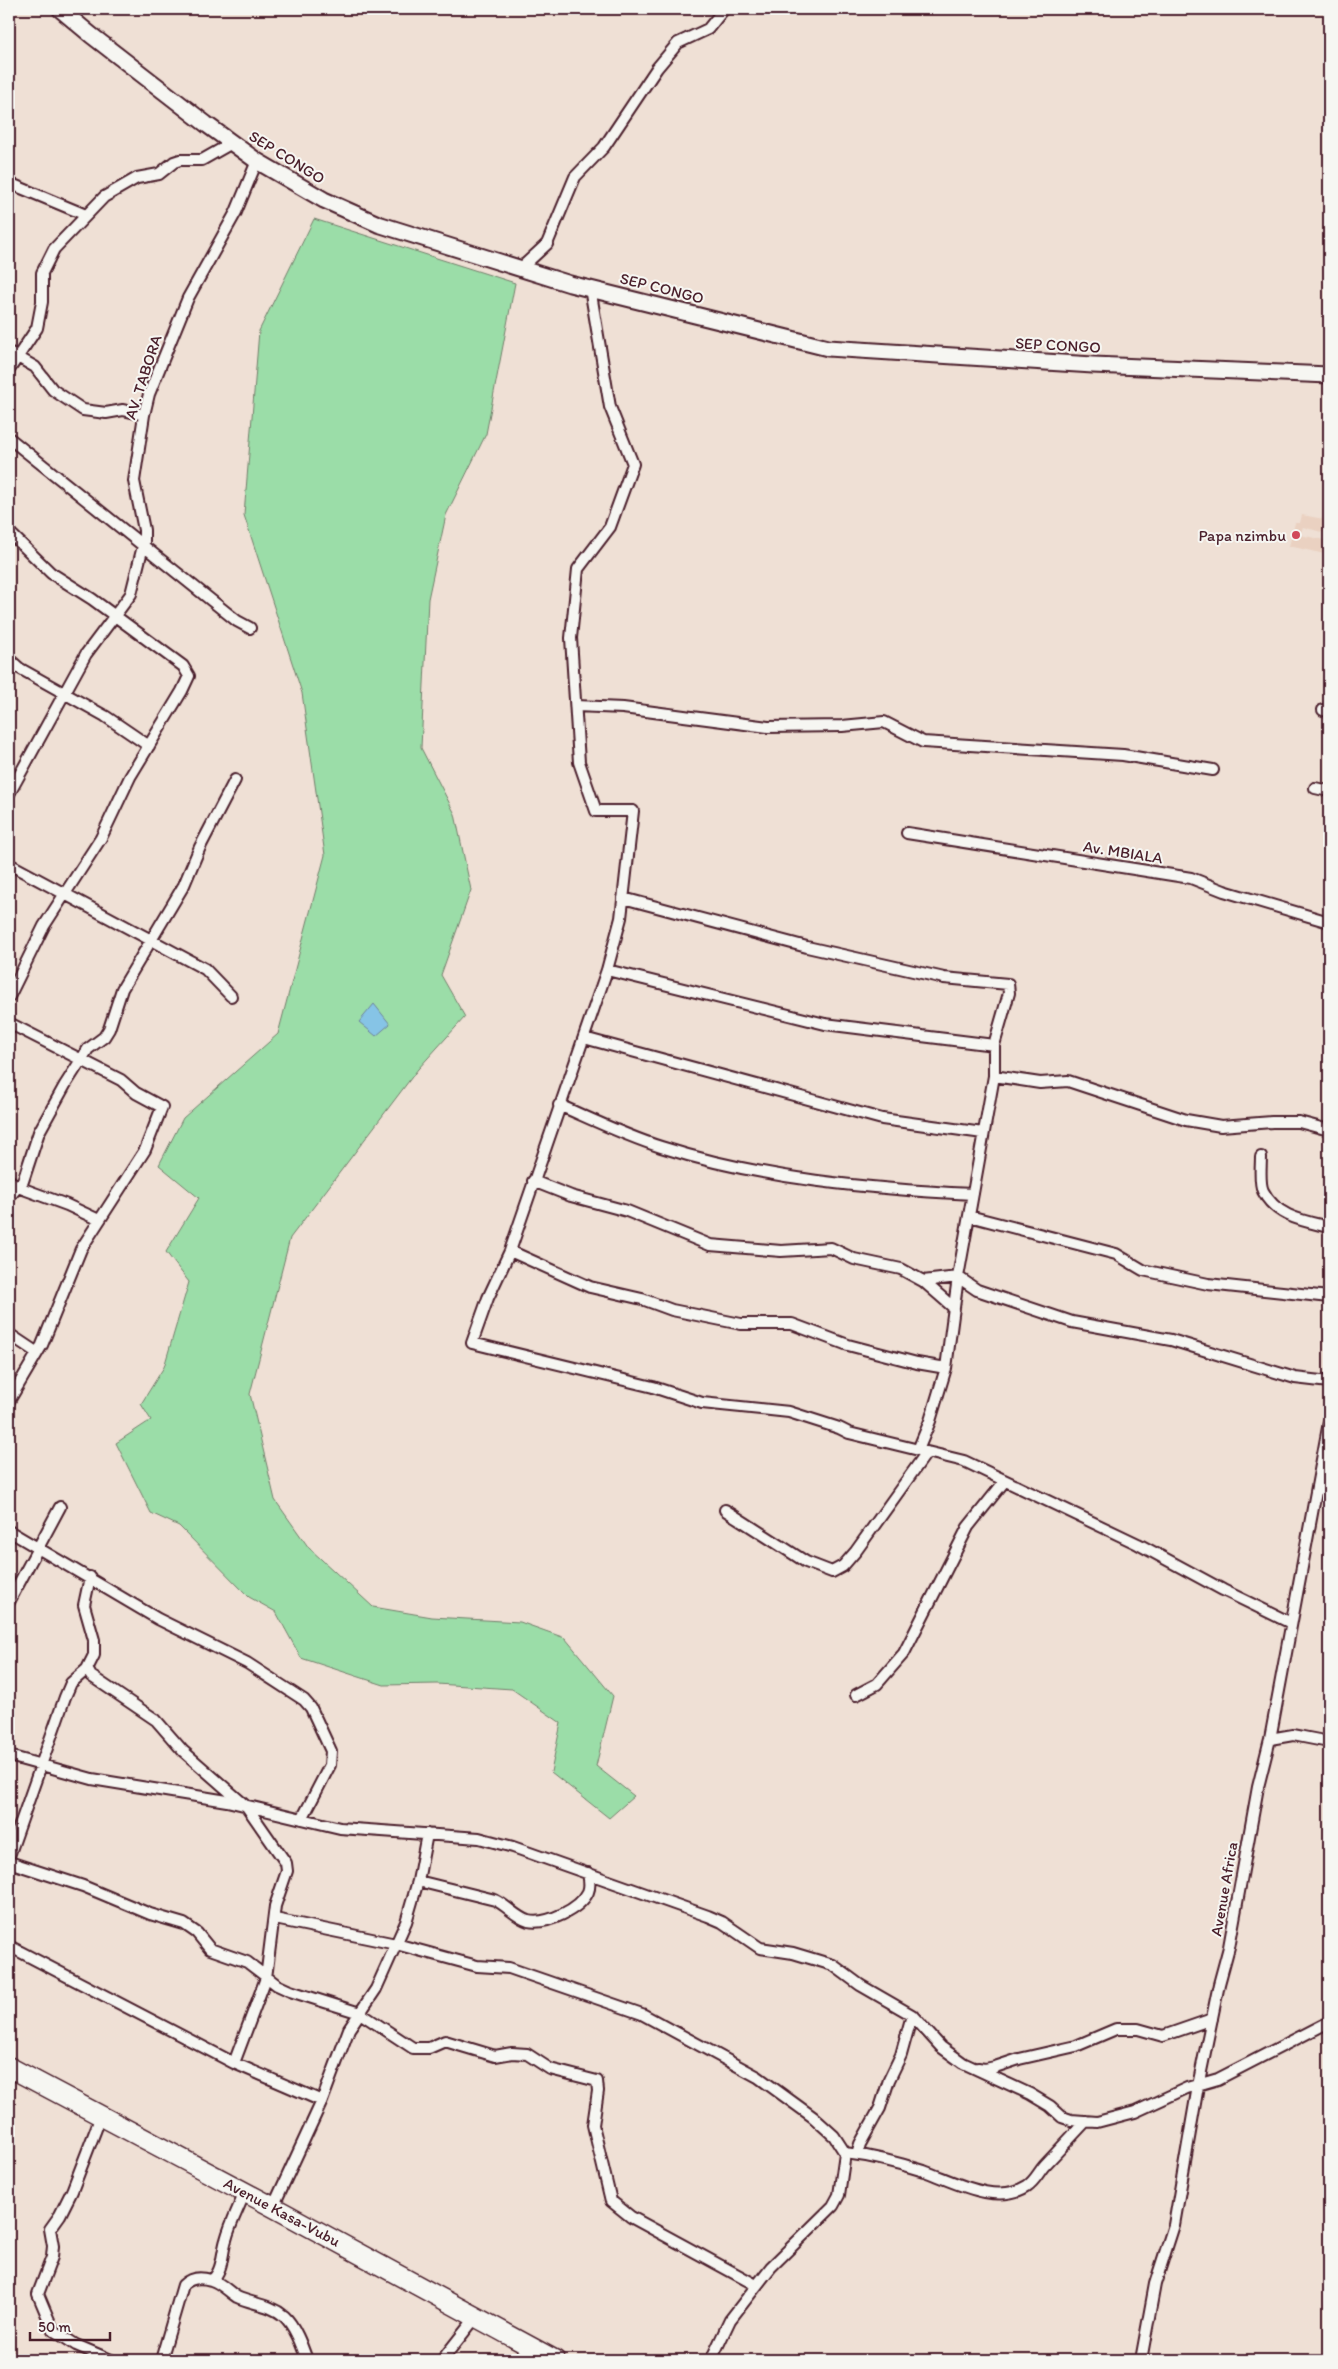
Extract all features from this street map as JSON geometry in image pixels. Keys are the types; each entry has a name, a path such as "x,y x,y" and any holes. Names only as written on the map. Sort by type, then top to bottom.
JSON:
{"highway":[{"name":"Avenue Kasa-Vubu","path":"9,2067 555,2360"}],"street":[{"name":"SEP CONGO","path":"60,9 90,35 232,143 258,161 324,200 378,224 520,268 590,288 828,348 1073,364 1329,375"},
{"path":"520,268 547,244 575,177 604,147 658,68 678,44 708,29 724,9"},
{"path":"9,370 13,355 37,328 42,302 42,273 54,250 86,215 104,197 124,184 137,178 159,174 180,160 202,160 232,143"},
{"name":"AV. TABORA","path":"9,794 86,654 131,594 144,547 144,530 134,481 144,415 164,355 188,298 236,212 258,161"},
{"path":"9,183 86,215"},
{"path":"590,288 610,407 633,464 610,527 578,569 571,638 579,762 596,811 633,811 621,918 607,970 510,1251 488,1298 472,1343 654,1387 702,1403 789,1412 838,1428 849,1434 964,1461 1004,1482 1138,1544 1236,1597 1290,1623"},
{"path":"13,355 35,367 54,390 83,410 106,413 123,410 144,415"},
{"path":"9,438 237,621 250,628"},
{"path":"9,532 51,573 114,615 183,666 188,672 187,683 130,777 101,838 44,926 9,997"},
{"path":"9,659 20,668 105,716 149,746"},
{"path":"576,706 623,708 768,727 884,722 923,742 1123,755 1213,770"},
{"path":"9,770 19,776"},
{"path":"9,1197 28,1171 39,1132 80,1060 88,1049 104,1038 109,1029 122,990 184,885 200,847 235,780"},
{"path":"1315,788 1329,791"},
{"name":"Av. MBIALA","path":"907,833 1191,878 1224,891 1329,922"},
{"path":"9,864 152,939 204,969 231,996"},
{"path":"623,898 807,947 944,978 1008,984 1009,993 994,1045 994,1076 958,1277 946,1368 922,1451 856,1551 843,1566 832,1572 806,1562 726,1510"},
{"path":"607,970 825,1024 994,1045"},
{"path":"9,1023 121,1080 136,1093 162,1107 145,1150 81,1249 51,1327 9,1401"},
{"path":"584,1038 882,1119 984,1133"},
{"path":"994,1076 1040,1083 1068,1082 1186,1120 1221,1126 1299,1122 1329,1130"},
{"path":"559,1105 606,1127 661,1147 710,1161 835,1182 906,1191 973,1194"},
{"path":"1261,1156 1262,1190 1276,1209 1300,1220 1329,1227"},
{"path":"9,1180 18,1187 67,1205 99,1220"},
{"path":"533,1181 572,1196 627,1211 710,1245 780,1251 831,1248 854,1259 901,1269 923,1281 954,1308"},
{"path":"969,1216 1116,1254 1143,1270 1208,1284 1329,1297"},
{"path":"510,1251 590,1287 642,1299 672,1310 741,1324 792,1324 848,1345 916,1363 946,1368"},
{"path":"923,1281 958,1277 977,1290 1072,1322 1171,1340 1295,1378 1329,1382"},
{"path":"9,1334 36,1352"},
{"name":"Avenue Africa","path":"1141,2360 1155,2284 1174,2226 1198,2086 1229,1947 1329,1422"},
{"path":"856,1695 877,1684 904,1653 968,1527 1004,1482"},
{"path":"9,1602 60,1507"},
{"path":"9,1530 158,1619 247,1663 289,1689 311,1708 331,1752 330,1765 302,1819"},
{"path":"9,1856 71,1683 87,1669 94,1655 93,1634 85,1615 84,1604 90,1577"},
{"path":"87,1669 99,1682 156,1720 183,1750 247,1807 286,1864 287,1871 275,1906 275,1919 266,1978 234,2063"},
{"path":"1270,1739 1292,1736 1329,1742"},
{"path":"9,1756 92,1779 228,1801 247,1807 275,1811 302,1819 358,1830 479,1838 512,1847 588,1873 722,1922 760,1948 793,1953 826,1962 860,1985 912,2015 940,2047 963,2063 1030,2094 1066,2119 1097,2122 1116,2119 1218,2079 1329,2022"},
{"path":"273,2207 322,2101 349,2029 376,1989 406,1922 418,1881 427,1834"},
{"path":"9,1862 84,1886 150,1914 184,1924 197,1933 207,1947 248,1962 266,1978 290,1991 360,2013 413,2048 429,2048 444,2041 495,2056 520,2053 534,2058 550,2069 597,2080 598,2092 593,2124 611,2201 631,2217 756,2285"},
{"path":"418,1881 495,1900 507,1906 522,1918 535,1921 556,1916 583,1900 590,1885 588,1873"},
{"path":"275,1919 396,1944 477,1966 509,1968 642,2014 758,2076 813,2117 834,2136 846,2153 838,2195 833,2206 776,2261 756,2285 730,2320 711,2360"},
{"path":"9,1946 234,2063 322,2101"},
{"path":"857,2154 860,2144 880,2108 889,2080 901,2055 912,2015"},
{"path":"963,2063 985,2069 1018,2059 1076,2046 1116,2029 1138,2029 1163,2036 1212,2019"},
{"path":"101,2116 72,2191 60,2215 50,2229 53,2246 52,2257 38,2294 53,2330 76,2345 111,2360"},
{"path":"846,2153 924,2171 968,2188 989,2192 1014,2191 1028,2186 1086,2121"},
{"path":"212,2280 218,2272 225,2251 225,2242 245,2192"},
{"path":"161,2360 183,2285 194,2278 212,2280 238,2297 263,2305 283,2315 293,2329 306,2360"},
{"path":"442,2360 476,2317"}],"shaded area":[{"name":"Papa nzimbu","path":"1302,515 1329,520 1329,534 1303,527 1300,535 1329,541 1329,555 1289,546 1295,523 1300,523"}],"green space":[{"path":"314,219 515,283 486,434 446,515 428,599 421,748 455,814 471,890 441,975 465,1017 418,1069 290,1238 250,1394 275,1500 309,1548 373,1607 432,1617 520,1622 565,1638 613,1696 596,1766 634,1796 609,1818 551,1772 561,1723 512,1689 437,1684 384,1685 301,1658 276,1612 249,1597 179,1526 151,1513 116,1443 151,1420 141,1404 164,1367 189,1282 166,1252 199,1198 159,1165 183,1118 278,1034 325,855 302,693 244,515 259,331"}],"water":[{"path":"374,1004 390,1024 376,1036 359,1022"}],"place":[{"name":"Papa nzimbu","path":"1296,535"}]}
